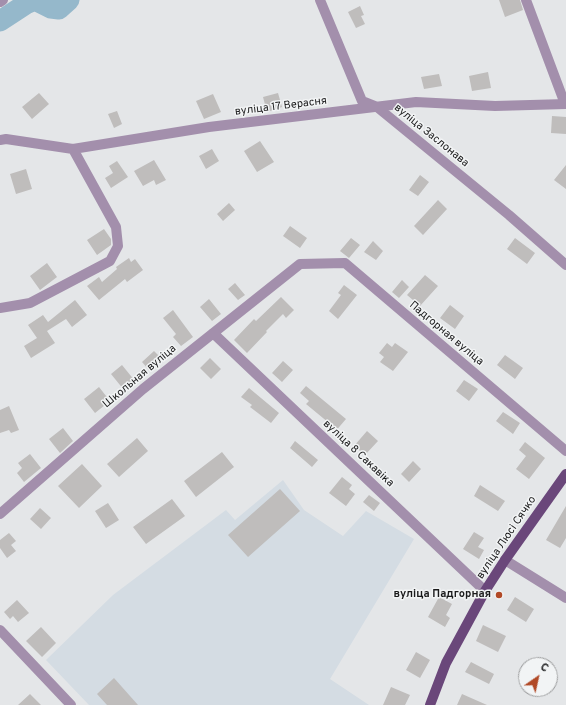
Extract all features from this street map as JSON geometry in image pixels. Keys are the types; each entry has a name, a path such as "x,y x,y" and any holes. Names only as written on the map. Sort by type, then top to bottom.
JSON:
{"main road":[{"name":"вуліца Люсі Сячко","path":"430,705 446,663 485,591 505,560 566,474"}],"street":[{"name":"вуліца Заслонава","path":"320,0 362,101 377,107 566,265"},
{"path":"526,0 565,104"},
{"name":"вуліца 17 Верасня","path":"0,140 6,139 72,149 209,128 416,102 495,106 565,104"},
{"path":"0,308 30,303 110,261 118,246 116,227 72,149"},
{"name":"Падгорная вуліца","path":"300,264 345,263 566,451"},
{"name":"Школьная вуліца","path":"1,511 143,389 300,264"},
{"name":"вуліца 8 Сакавіка","path":"213,333 485,591"},
{"path":"505,560 566,598"},
{"path":"0,630 71,705"}],"shaded area":[{"path":"283,480 304,510 343,536 366,511 414,539 330,679 369,705 89,705 46,660 113,595 226,510 235,520"}],"building":[{"path":"499,0 520,0 523,10 505,17"},
{"path":"360,6 364,15 361,16 365,24 356,28 348,12"},
{"path":"488,72 491,88 472,91 469,76"},
{"path":"439,74 442,86 424,89 421,77"},
{"path":"39,93 49,104 32,119 22,107"},
{"path":"278,93 282,107 267,112 263,97"},
{"path":"213,94 221,112 204,119 196,101"},
{"path":"117,111 122,124 114,128 108,114"},
{"path":"552,116 566,117 566,134 551,133"},
{"path":"260,141 274,162 257,172 244,151"},
{"path":"212,149 219,161 206,169 199,156"},
{"path":"154,160 166,180 156,185 154,180 143,186 134,171"},
{"path":"117,161 128,177 111,188 105,178 113,173 109,166"},
{"path":"566,165 566,189 554,180"},
{"path":"26,169 32,189 16,194 10,174"},
{"path":"420,175 429,182 418,196 409,190"},
{"path":"438,200 447,209 423,235 414,226"},
{"path":"229,203 235,210 223,221 217,214"},
{"path":"290,226 307,238 300,248 283,236"},
{"path":"104,229 111,239 111,245 97,255 87,240"},
{"path":"351,238 360,245 349,258 340,251"},
{"path":"515,238 535,253 527,264 507,249"},
{"path":"373,241 383,251 376,260 364,252"},
{"path":"129,258 131,262 135,259 143,270 127,282 125,279 99,300 87,286 99,277 102,282 117,269 116,267"},
{"path":"47,263 57,277 40,290 30,276"},
{"path":"425,275 438,286 420,306 407,295"},
{"path":"402,280 409,287 399,298 392,292"},
{"path":"235,283 245,295 238,300 228,289"},
{"path":"344,285 357,295 338,319 329,311 341,295 338,293"},
{"path":"281,297 294,310 286,318 283,314 247,353 234,340 254,319 256,321"},
{"path":"209,299 221,314 212,321 200,307"},
{"path":"75,300 87,315 72,327 66,319 47,331 55,343 31,358 24,346 37,338 28,325 43,315 48,322"},
{"path":"450,305 464,316 455,329 440,318"},
{"path":"173,310 193,337 181,346 173,337 176,334 163,318"},
{"path":"387,343 392,347 395,343 408,352 393,371 380,362 384,357 379,353"},
{"path":"154,351 162,359 149,370 142,362"},
{"path":"505,355 523,368 515,379 497,365"},
{"path":"210,358 221,369 211,379 200,368"},
{"path":"283,361 293,370 282,382 272,373"},
{"path":"122,365 135,381 124,390 111,374"},
{"path":"464,380 478,389 469,401 456,391"},
{"path":"306,386 346,419 334,433 326,426 329,423 306,404 309,401 300,393"},
{"path":"99,387 110,401 95,413 84,399"},
{"path":"249,388 279,413 271,423 250,407 252,405 241,397"},
{"path":"9,406 19,430 11,433 9,430 0,433 0,410"},
{"path":"503,412 520,423 513,434 496,421"},
{"path":"63,428 73,441 60,453 49,439"},
{"path":"367,431 378,441 365,455 354,446"},
{"path":"137,438 148,451 119,477 107,464"},
{"path":"295,441 318,460 312,467 290,448"},
{"path":"525,442 545,458 529,479 516,469 526,456 519,450"},
{"path":"222,452 234,467 196,497 184,481"},
{"path":"30,454 41,468 24,482 17,473 22,468 18,463"},
{"path":"413,461 421,469 409,482 401,474"},
{"path":"82,464 102,486 79,508 58,486"},
{"path":"342,477 352,485 349,489 355,494 346,506 329,493"},
{"path":"480,485 505,501 498,511 474,496"},
{"path":"280,489 300,511 248,557 228,535"},
{"path":"369,495 380,503 374,511 363,502"},
{"path":"172,499 185,516 146,544 133,527"},
{"path":"108,503 119,520 106,528 95,511"},
{"path":"566,506 566,538 560,548 546,540"},
{"path":"40,508 51,518 41,529 30,519"},
{"path":"474,532 484,538 478,547 484,550 479,559 463,549"},
{"path":"9,533 16,541 11,545 16,551 7,558 0,548 0,540"},
{"path":"439,597 452,604 446,615 450,618 445,627 428,617"},
{"path":"515,597 534,609 526,622 507,610"},
{"path":"17,600 29,613 18,622 13,616 10,619 4,612"},
{"path":"483,625 506,636 498,652 476,641"},
{"path":"41,627 56,643 42,657 26,641"},
{"path":"416,652 430,660 420,678 406,670"},
{"path":"471,662 494,674 489,684 465,672"},
{"path":"114,678 138,705 107,705 97,694"},
{"path":"391,687 410,695 405,705 383,705"},
{"path":"30,694 41,705 18,705"},
{"path":"462,694 487,705 457,705"}],"waterway":[{"path":"0,21 26,4 35,0 51,8 59,9 69,0"}],"place":[{"name":"вуліца Падгорная","path":"499,595"}]}
